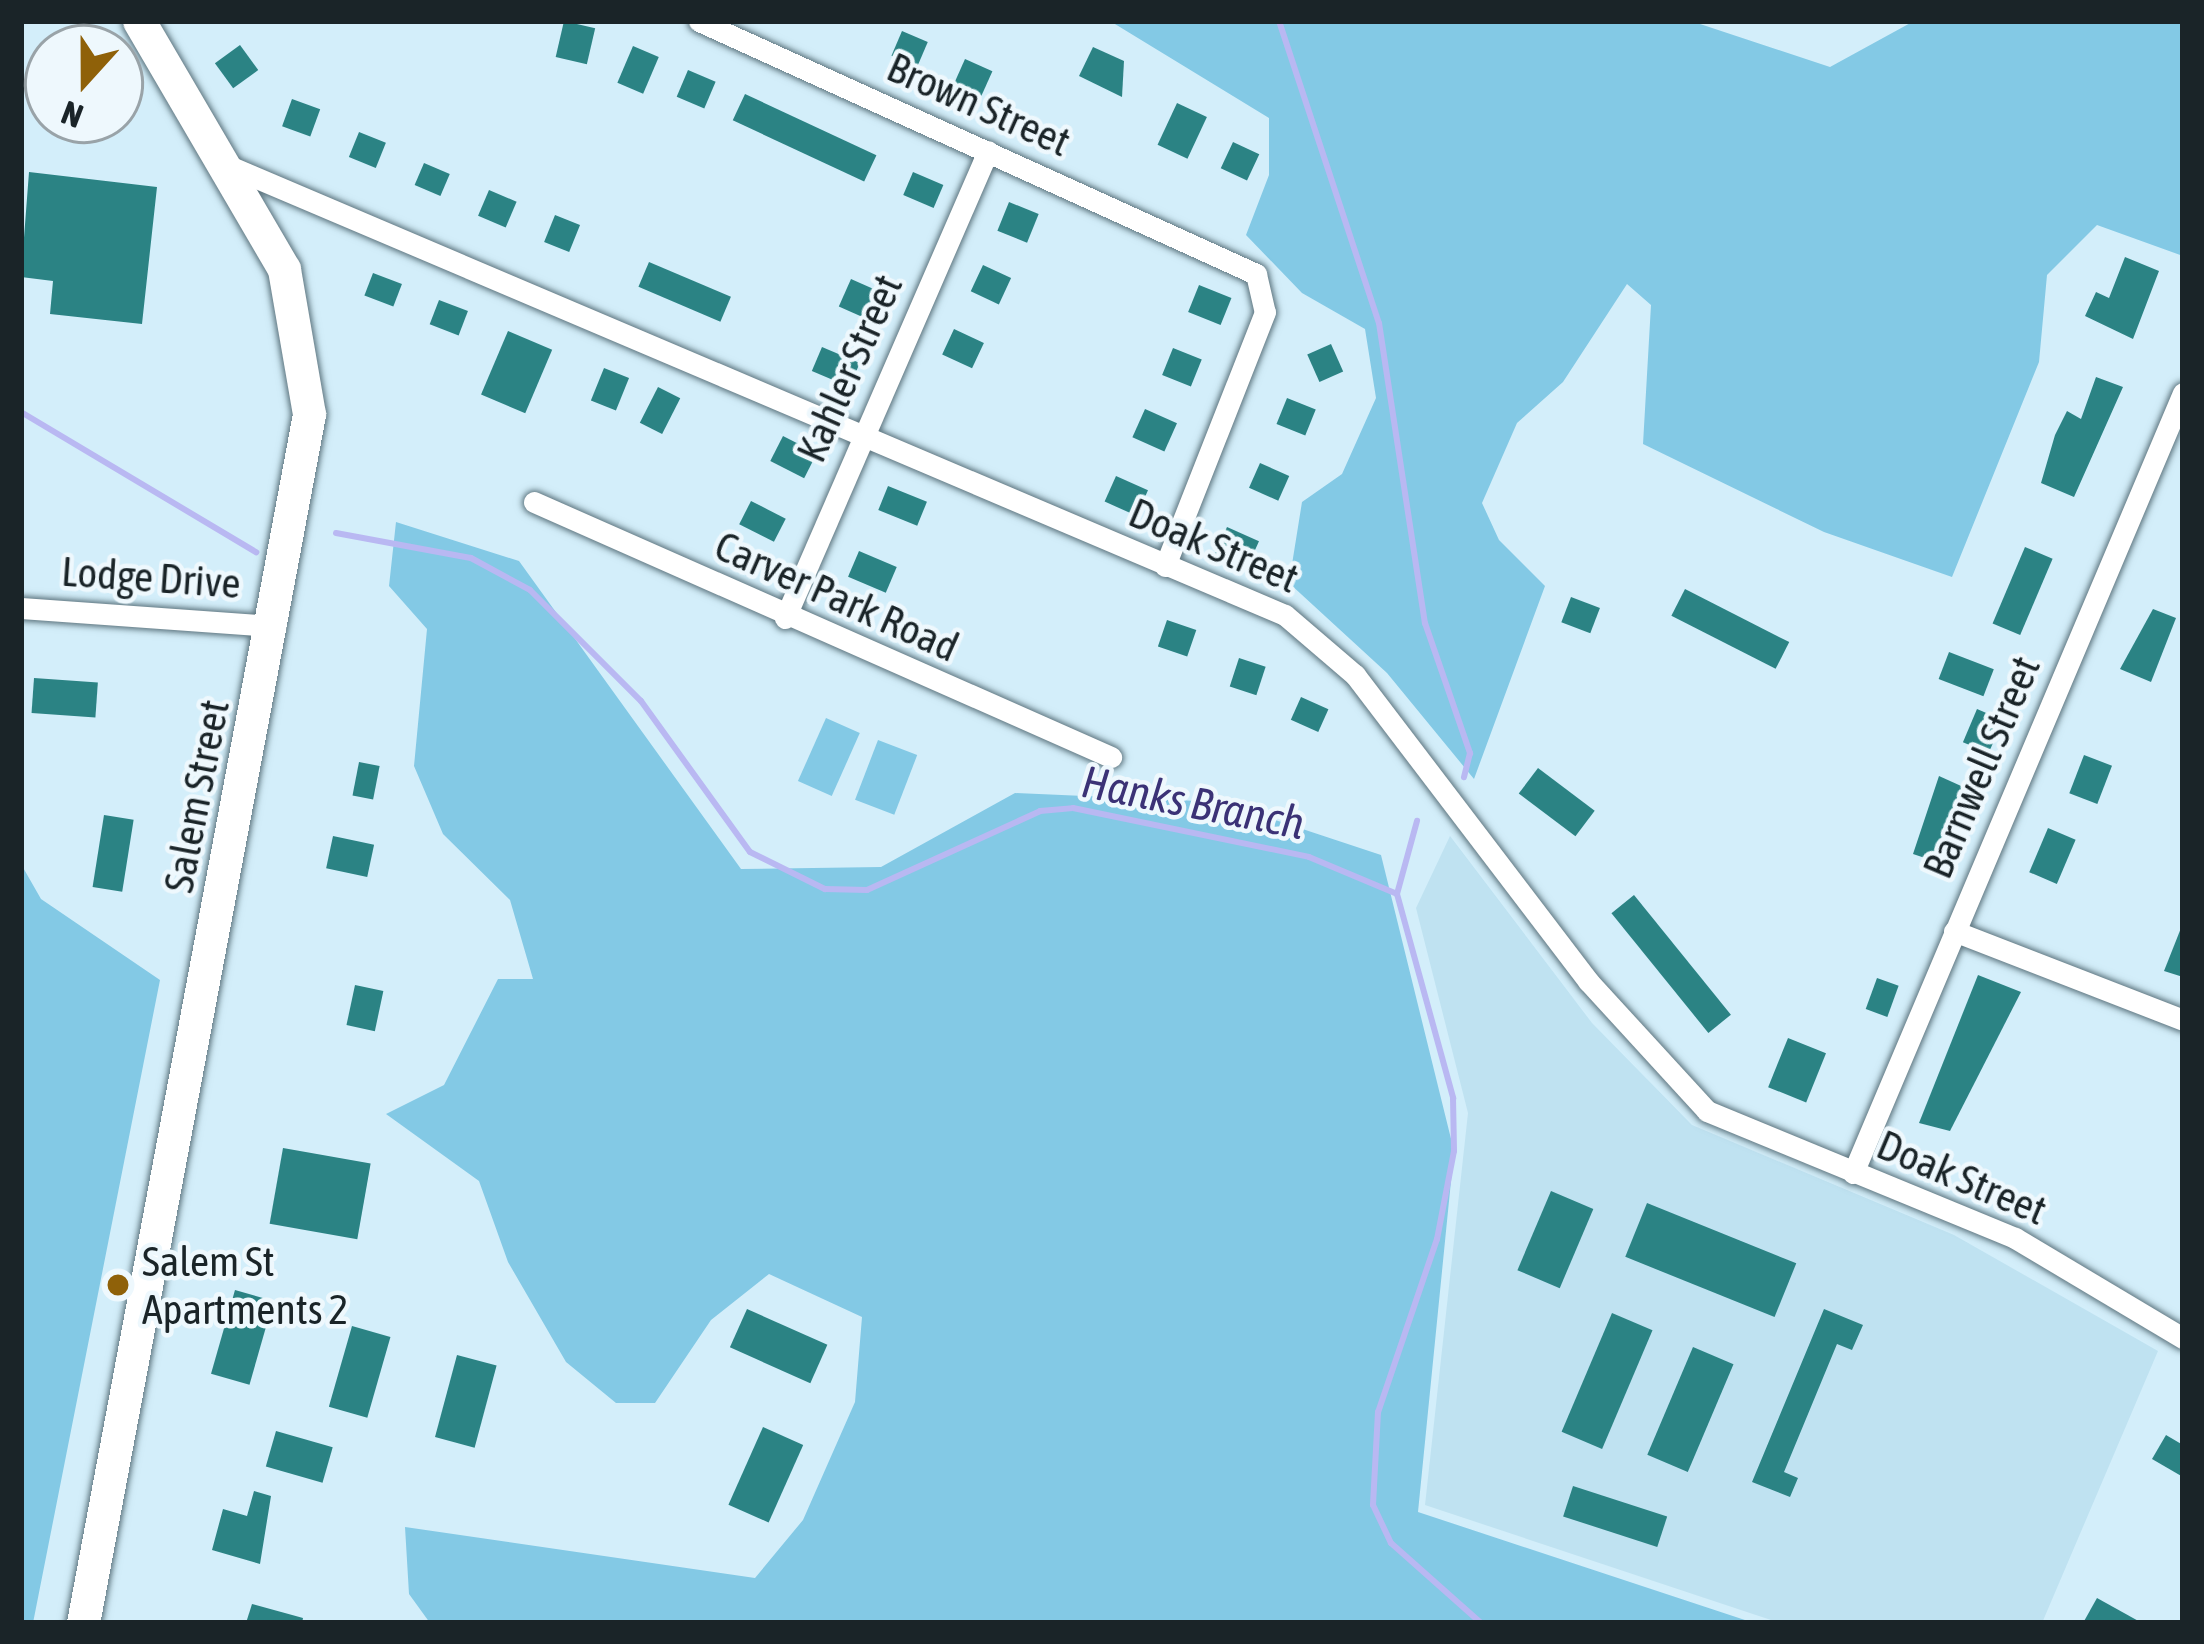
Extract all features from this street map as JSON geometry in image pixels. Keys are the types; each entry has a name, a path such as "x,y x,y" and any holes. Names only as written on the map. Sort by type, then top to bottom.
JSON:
{"main road":[{"name":"Salem Street","path":"83,1623 275,626 309,375 284,268 139,21"}],"street":[{"name":"Brown Street","path":"699,21 1228,257 1256,274 1265,312 1166,566"},
{"name":"Kahler Street","path":"785,618 988,152"},
{"name":"Doak Street","path":"223,164 1285,615 1333,652 1670,1079 1743,1132 2015,1238 2180,1329"},
{"name":"Barnwell Street","path":"1853,1173 2183,393"},
{"name":"Carver Park Road","path":"534,502 785,618 1111,758"},
{"name":"Lodge Drive","path":"21,608 275,626"},
{"path":"1954,931 2183,1020"}],"shaded area":[{"path":"1110,21 1691,21 1830,67 1914,21 2180,21 2183,256 2097,225 2047,275 2039,362 1952,577 1824,532 1643,444 1651,305 1627,284 1563,382 1517,423 1482,503 1499,540 1545,586 1474,779 1387,673 1289,583 1302,502 1342,474 1376,398 1365,329 1302,293 1246,235 1269,175 1269,118"},
{"path":"396,522 519,561 741,869 881,867 1015,793 1221,802 1381,855 1454,1151 1418,1512 1754,1623 430,1623 409,1594 405,1527 755,1578 803,1520 855,1402 862,1317 769,1274 711,1320 655,1403 616,1403 566,1362 508,1262 479,1181 386,1114 444,1085 498,979 533,979 510,900 443,834 414,766 427,629 389,586"},
{"path":"826,718 860,733 832,796 798,781"},
{"path":"878,740 917,755 894,815 855,800"},
{"path":"1450,836 1592,1023 1692,1125 1954,1235 2158,1351 2042,1623 1780,1623 1425,1505 1468,1113 1416,908"},
{"path":"21,864 41,899 160,980 33,1623 21,1623"}],"building":[{"path":"564,21 595,28 587,64 556,57"},
{"path":"902,31 928,42 917,67 891,56"},
{"path":"240,45 258,70 233,88 215,63"},
{"path":"633,46 659,57 643,94 617,83"},
{"path":"1093,47 1124,61 1122,97 1079,76"},
{"path":"965,59 992,71 981,96 954,84"},
{"path":"688,70 716,82 704,108 677,97"},
{"path":"745,94 876,155 864,182 733,120"},
{"path":"292,99 320,109 310,137 282,126"},
{"path":"1177,103 1207,117 1187,159 1158,145"},
{"path":"359,132 386,143 376,168 349,157"},
{"path":"1233,142 1259,154 1247,181 1221,168"},
{"path":"424,163 450,174 440,196 415,185"},
{"path":"29,172 157,187 142,324 50,314 53,281 21,277"},
{"path":"913,172 943,185 934,208 903,195"},
{"path":"489,190 517,202 506,227 478,216"},
{"path":"1009,202 1039,214 1027,243 997,231"},
{"path":"555,215 580,225 569,252 544,242"},
{"path":"2125,257 2159,271 2133,339 2085,316 2096,292 2109,298"},
{"path":"649,262 731,297 720,322 638,287"},
{"path":"983,265 1011,278 999,304 971,291"},
{"path":"373,273 402,284 393,307 364,295"},
{"path":"851,279 889,296 877,323 839,306"},
{"path":"1199,285 1231,298 1221,325 1188,312"},
{"path":"439,300 468,311 459,335 430,324"},
{"path":"954,329 984,343 972,368 942,354"},
{"path":"508,331 552,350 525,413 481,395"},
{"path":"1331,344 1343,371 1319,382 1307,355"},
{"path":"822,347 860,363 850,387 812,371"},
{"path":"1173,348 1202,360 1191,387 1162,375"},
{"path":"604,368 629,378 616,411 591,400"},
{"path":"2096,377 2123,387 2074,497 2041,483 2067,411 2081,419"},
{"path":"658,387 680,398 662,434 640,423"},
{"path":"1287,398 1316,410 1305,436 1277,424"},
{"path":"1145,409 1177,423 1164,452 1132,437"},
{"path":"783,436 817,453 804,478 770,461"},
{"path":"1260,463 1289,476 1278,501 1249,488"},
{"path":"1116,476 1148,490 1137,516 1105,502"},
{"path":"888,486 927,502 917,526 878,510"},
{"path":"751,501 786,519 774,542 739,524"},
{"path":"1227,527 1259,541 1246,570 1214,555"},
{"path":"2025,547 2053,559 2020,635 1993,623"},
{"path":"859,551 897,567 886,593 848,577"},
{"path":"1685,589 1789,642 1776,669 1671,616"},
{"path":"1571,597 1600,608 1590,633 1561,622"},
{"path":"2153,609 2176,618 2151,682 2120,669"},
{"path":"1167,620 1196,630 1187,657 1158,646"},
{"path":"1949,652 1994,669 1983,696 1939,679"},
{"path":"1239,658 1266,667 1256,695 1230,687"},
{"path":"34,678 98,682 95,717 32,713"},
{"path":"1301,697 1328,709 1318,732 1291,720"},
{"path":"1977,709 2003,720 1989,753 1963,742"},
{"path":"2084,755 2112,766 2097,804 2069,793"},
{"path":"359,762 380,766 373,799 353,795"},
{"path":"1538,768 1595,811 1575,836 1519,794"},
{"path":"1939,776 1970,790 1940,863 1913,854"},
{"path":"104,815 134,820 122,892 93,887"},
{"path":"2048,828 2076,840 2057,884 2029,872"},
{"path":"333,836 374,845 367,877 326,868"},
{"path":"1634,895 1731,1015 1708,1033 1611,913"},
{"path":"2183,923 2183,977 2164,971"},
{"path":"1978,975 2021,992 1950,1131 1919,1123"},
{"path":"1877,978 1899,986 1887,1017 1866,1009"},
{"path":"355,985 383,991 375,1031 346,1025"},
{"path":"1788,1038 1826,1053 1806,1102 1768,1087"},
{"path":"283,1148 371,1163 357,1239 270,1224"},
{"path":"1551,1191 1593,1209 1560,1288 1517,1270"},
{"path":"1647,1203 1796,1263 1775,1317 1625,1257"},
{"path":"235,1290 273,1301 249,1385 211,1374"},
{"path":"747,1309 827,1345 810,1383 730,1347"},
{"path":"1824,1309 1863,1325 1852,1350 1837,1344 1784,1472 1798,1478 1790,1497 1752,1482"},
{"path":"1612,1313 1653,1330 1602,1449 1562,1432"},
{"path":"352,1326 390,1337 367,1418 329,1407"},
{"path":"1693,1347 1734,1364 1688,1472 1647,1455"},
{"path":"457,1355 497,1366 475,1448 435,1437"},
{"path":"763,1427 803,1445 769,1523 728,1505"},
{"path":"276,1431 333,1447 323,1483 266,1467"},
{"path":"2166,1435 2183,1445 2183,1477 2152,1459"},
{"path":"1573,1486 1667,1517 1657,1547 1563,1516"},
{"path":"254,1491 271,1496 260,1564 212,1550 223,1509 247,1516"},
{"path":"2097,1598 2142,1623 2083,1623"},
{"path":"252,1604 303,1618 302,1623 246,1623"}],"waterway":[{"path":"1279,21 1379,323 1425,623 1470,753 1464,777"},
{"name":"Hanks Branch","path":"21,412 256,552"},
{"name":"Hanks Branch","path":"336,533 471,558 530,590 641,701 750,852 825,889 867,890 1040,811 1073,808 1309,857 1397,894 1453,1098 1454,1151 1437,1239 1378,1412 1373,1505 1391,1543 1481,1623"},
{"path":"1397,894 1417,821"}],"place":[{"name":"Salem St Apartments 2","path":"118,1285"}]}
